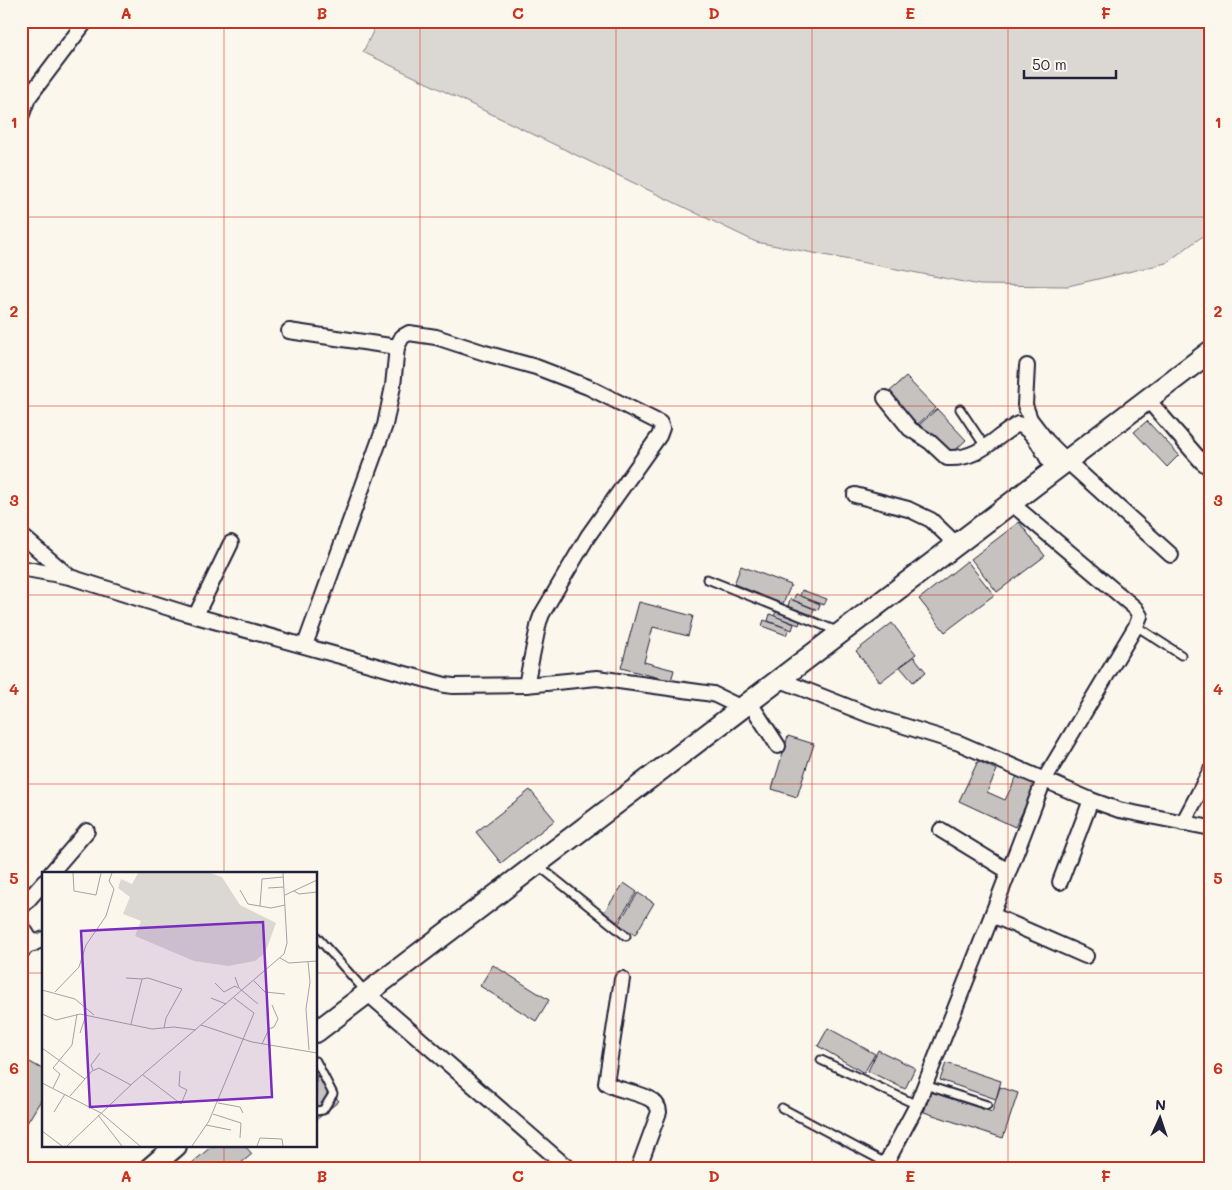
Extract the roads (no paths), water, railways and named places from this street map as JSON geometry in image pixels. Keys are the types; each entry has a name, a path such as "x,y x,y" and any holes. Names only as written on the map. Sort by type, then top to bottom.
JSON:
{"street":[{"path":"21,116 28,98 86,21"},
{"path":"289,332 397,347"},
{"path":"305,645 385,425 393,386 397,347 402,337 408,333 427,336 536,367 588,387 660,423 662,428 660,436 588,536 542,614 526,685"},
{"path":"318,1030 1211,351"},
{"path":"1027,366 1025,405 1030,419 1046,440 1060,465"},
{"path":"885,398 910,429 930,442 947,458 971,454 986,448 1018,424 1024,427 1060,465 1171,555"},
{"path":"1148,400 1202,462 1211,469"},
{"path":"855,495 908,509 931,520 956,544"},
{"path":"885,1166 925,1086 1044,780 1136,626 1140,616 1135,608 1012,503"},
{"path":"21,535 70,577"},
{"path":"196,615 231,543"},
{"path":"21,568 70,577 196,615 444,685 526,685 596,678 713,694 746,706 778,746"},
{"path":"778,679 869,715 960,743 1091,800 1119,810 1211,828"},
{"path":"1183,823 1211,770"},
{"path":"1060,882 1091,800"},
{"path":"941,830 1008,871"},
{"path":"52,872 87,831"},
{"path":"21,908 42,884"},
{"path":"992,915 1086,956"},
{"path":"21,924 38,941 27,946 21,952"},
{"path":"622,979 606,1082 653,1100 659,1107 659,1112 638,1169"},
{"path":"366,992 569,1169"},
{"path":"149,1169 174,1148"}],"lane":[{"path":"960,409 986,448"},
{"path":"707,579 840,633"},
{"path":"1136,626 1181,655"},
{"path":"536,864 626,936"},
{"path":"318,938 366,992"},
{"path":"821,1060 917,1105"},
{"path":"318,1065 332,1094 323,1110 318,1111"},
{"path":"925,1086 987,1104"},
{"path":"782,1108 885,1166"}]}
